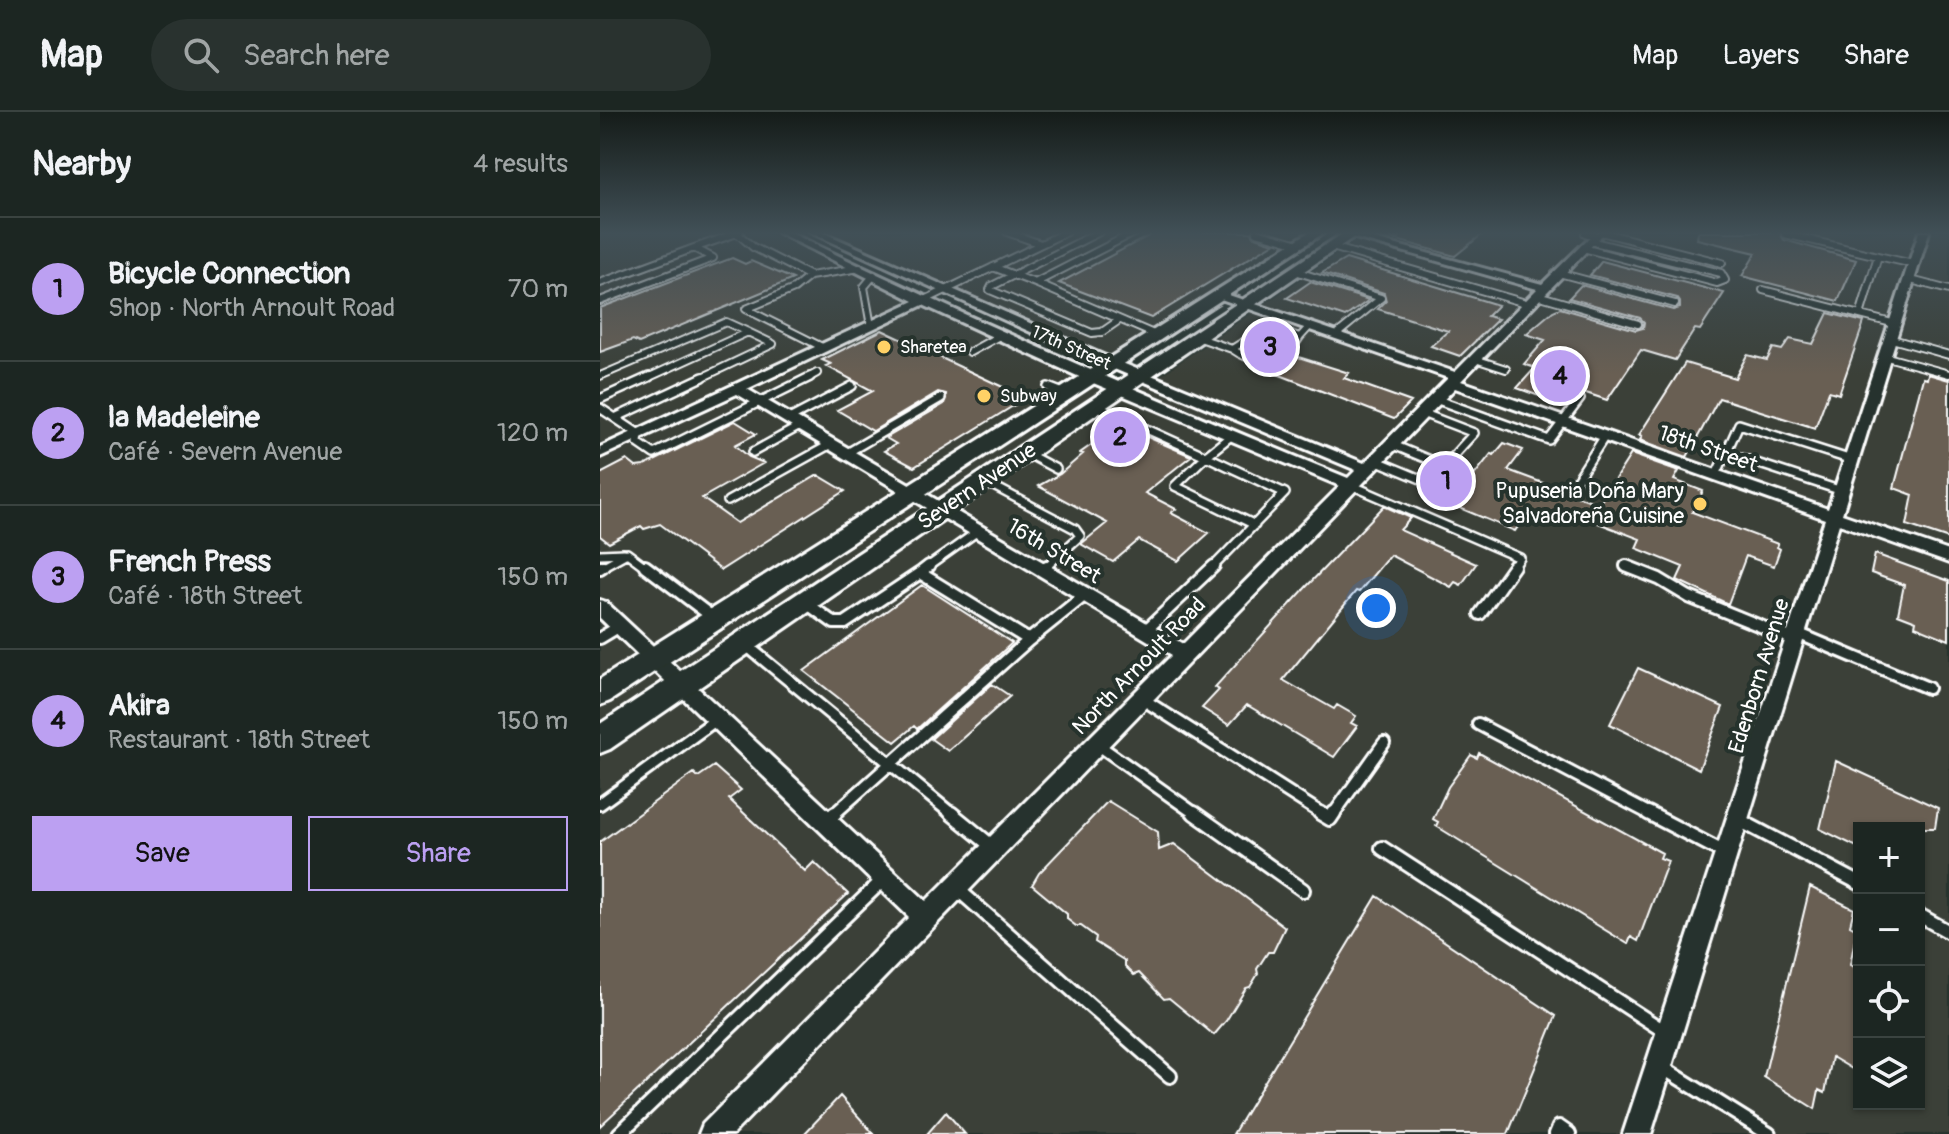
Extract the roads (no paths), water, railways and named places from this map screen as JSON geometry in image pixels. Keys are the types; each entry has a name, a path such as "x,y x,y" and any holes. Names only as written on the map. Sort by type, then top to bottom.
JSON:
{"street":[{"name":"17th Street","path":"883,280 1091,377 1351,485"},
{"name":"17th Street","path":"919,280 1141,375 1371,465"},
{"name":"Severn Avenue","path":"600,693 912,493 1057,390 1091,377 1243,280"},
{"name":"Severn Avenue","path":"600,740 1282,280"},
{"path":"1484,280 1537,296"},
{"name":"North Arnoult Road","path":"713,1134 1553,280"},
{"name":"Edenborn Avenue","path":"1637,1134 1908,280"},
{"name":"18th Street","path":"1219,295 1949,557"},
{"path":"600,453 871,326 896,318 923,301"},
{"name":"16th Street","path":"737,388 1185,654"},
{"path":"600,607 926,917"}],"lane":[{"path":"600,301 656,280"},
{"path":"805,280 794,289 746,309 824,348"},
{"path":"870,280 864,287 871,326"},
{"path":"923,301 967,280"},
{"path":"1005,280 990,290 1092,333 1102,332 1118,321"},
{"path":"1026,280 1117,316 1118,321"},
{"path":"1035,283 1041,280"},
{"path":"1323,280 1381,298 1336,335"},
{"path":"1484,280 1638,324"},
{"path":"1584,280 1675,304"},
{"path":"1704,280 1717,283 1725,280"},
{"path":"1860,315 1871,280"},
{"path":"1927,280 1949,290"},
{"path":"1763,290 1860,315 1891,340 1949,374"},
{"path":"1118,321 1156,335"},
{"path":"600,376 726,322 773,344 615,418"},
{"path":"1197,337 1232,349 1240,356 1266,363 1275,361 1296,345 1310,326"},
{"path":"1232,349 1267,327 1300,337"},
{"path":"600,399 748,332"},
{"path":"970,352 999,336"},
{"path":"1891,340 1949,355"},
{"path":"1475,359 1506,369"},
{"path":"600,408 639,434 638,443 654,454 817,373"},
{"path":"753,452 852,386"},
{"path":"847,453 941,398"},
{"path":"1428,406 1549,440 1580,399"},
{"path":"1096,406 1285,493 1145,631"},
{"path":"1391,444 1444,466 1474,433 1428,406"},
{"path":"1716,475 1739,424 1852,460"},
{"path":"1232,435 1175,486 1255,525"},
{"path":"1573,486 1605,436"},
{"path":"728,501 831,444"},
{"path":"1026,453 1056,469"},
{"path":"1726,453 1842,491"},
{"path":"1371,465 1428,482"},
{"path":"984,481 1075,529 1080,536 1043,570"},
{"path":"1351,485 1520,558 1480,614"},
{"path":"805,602 834,623 845,623 978,531"},
{"path":"600,568 627,553"},
{"path":"600,554 627,553 715,620"},
{"path":"1625,566 1659,579 1689,597 1928,688"},
{"path":"920,573 1029,640"},
{"path":"825,822 1029,640 1085,595"},
{"path":"600,638 620,626"},
{"path":"744,643 994,848"},
{"path":"1141,698 1330,819 1384,743"},
{"path":"600,804 718,719"},
{"path":"1478,724 1728,854"},
{"path":"1097,744 1303,890"},
{"path":"1739,820 1853,880"},
{"path":"1382,848 1670,1035"},
{"path":"619,1134 885,878"},
{"path":"955,887 1170,1076"},
{"path":"1925,918 1949,932"},
{"path":"1660,1066 1769,1134"},
{"path":"1556,1134 1559,1127 1569,1134"}],"place":[{"name":"Sharetea","path":"884,347"},
{"name":"French Press","path":"1270,347"},
{"name":"Akira","path":"1560,376"},
{"name":"Subway","path":"984,396"},
{"name":"la Madeleine","path":"1120,437"},
{"name":"Bicycle Connection","path":"1446,481"},
{"name":"Pupuseria Doña Mary Salvadoreña Cuisine","path":"1700,504"}]}
